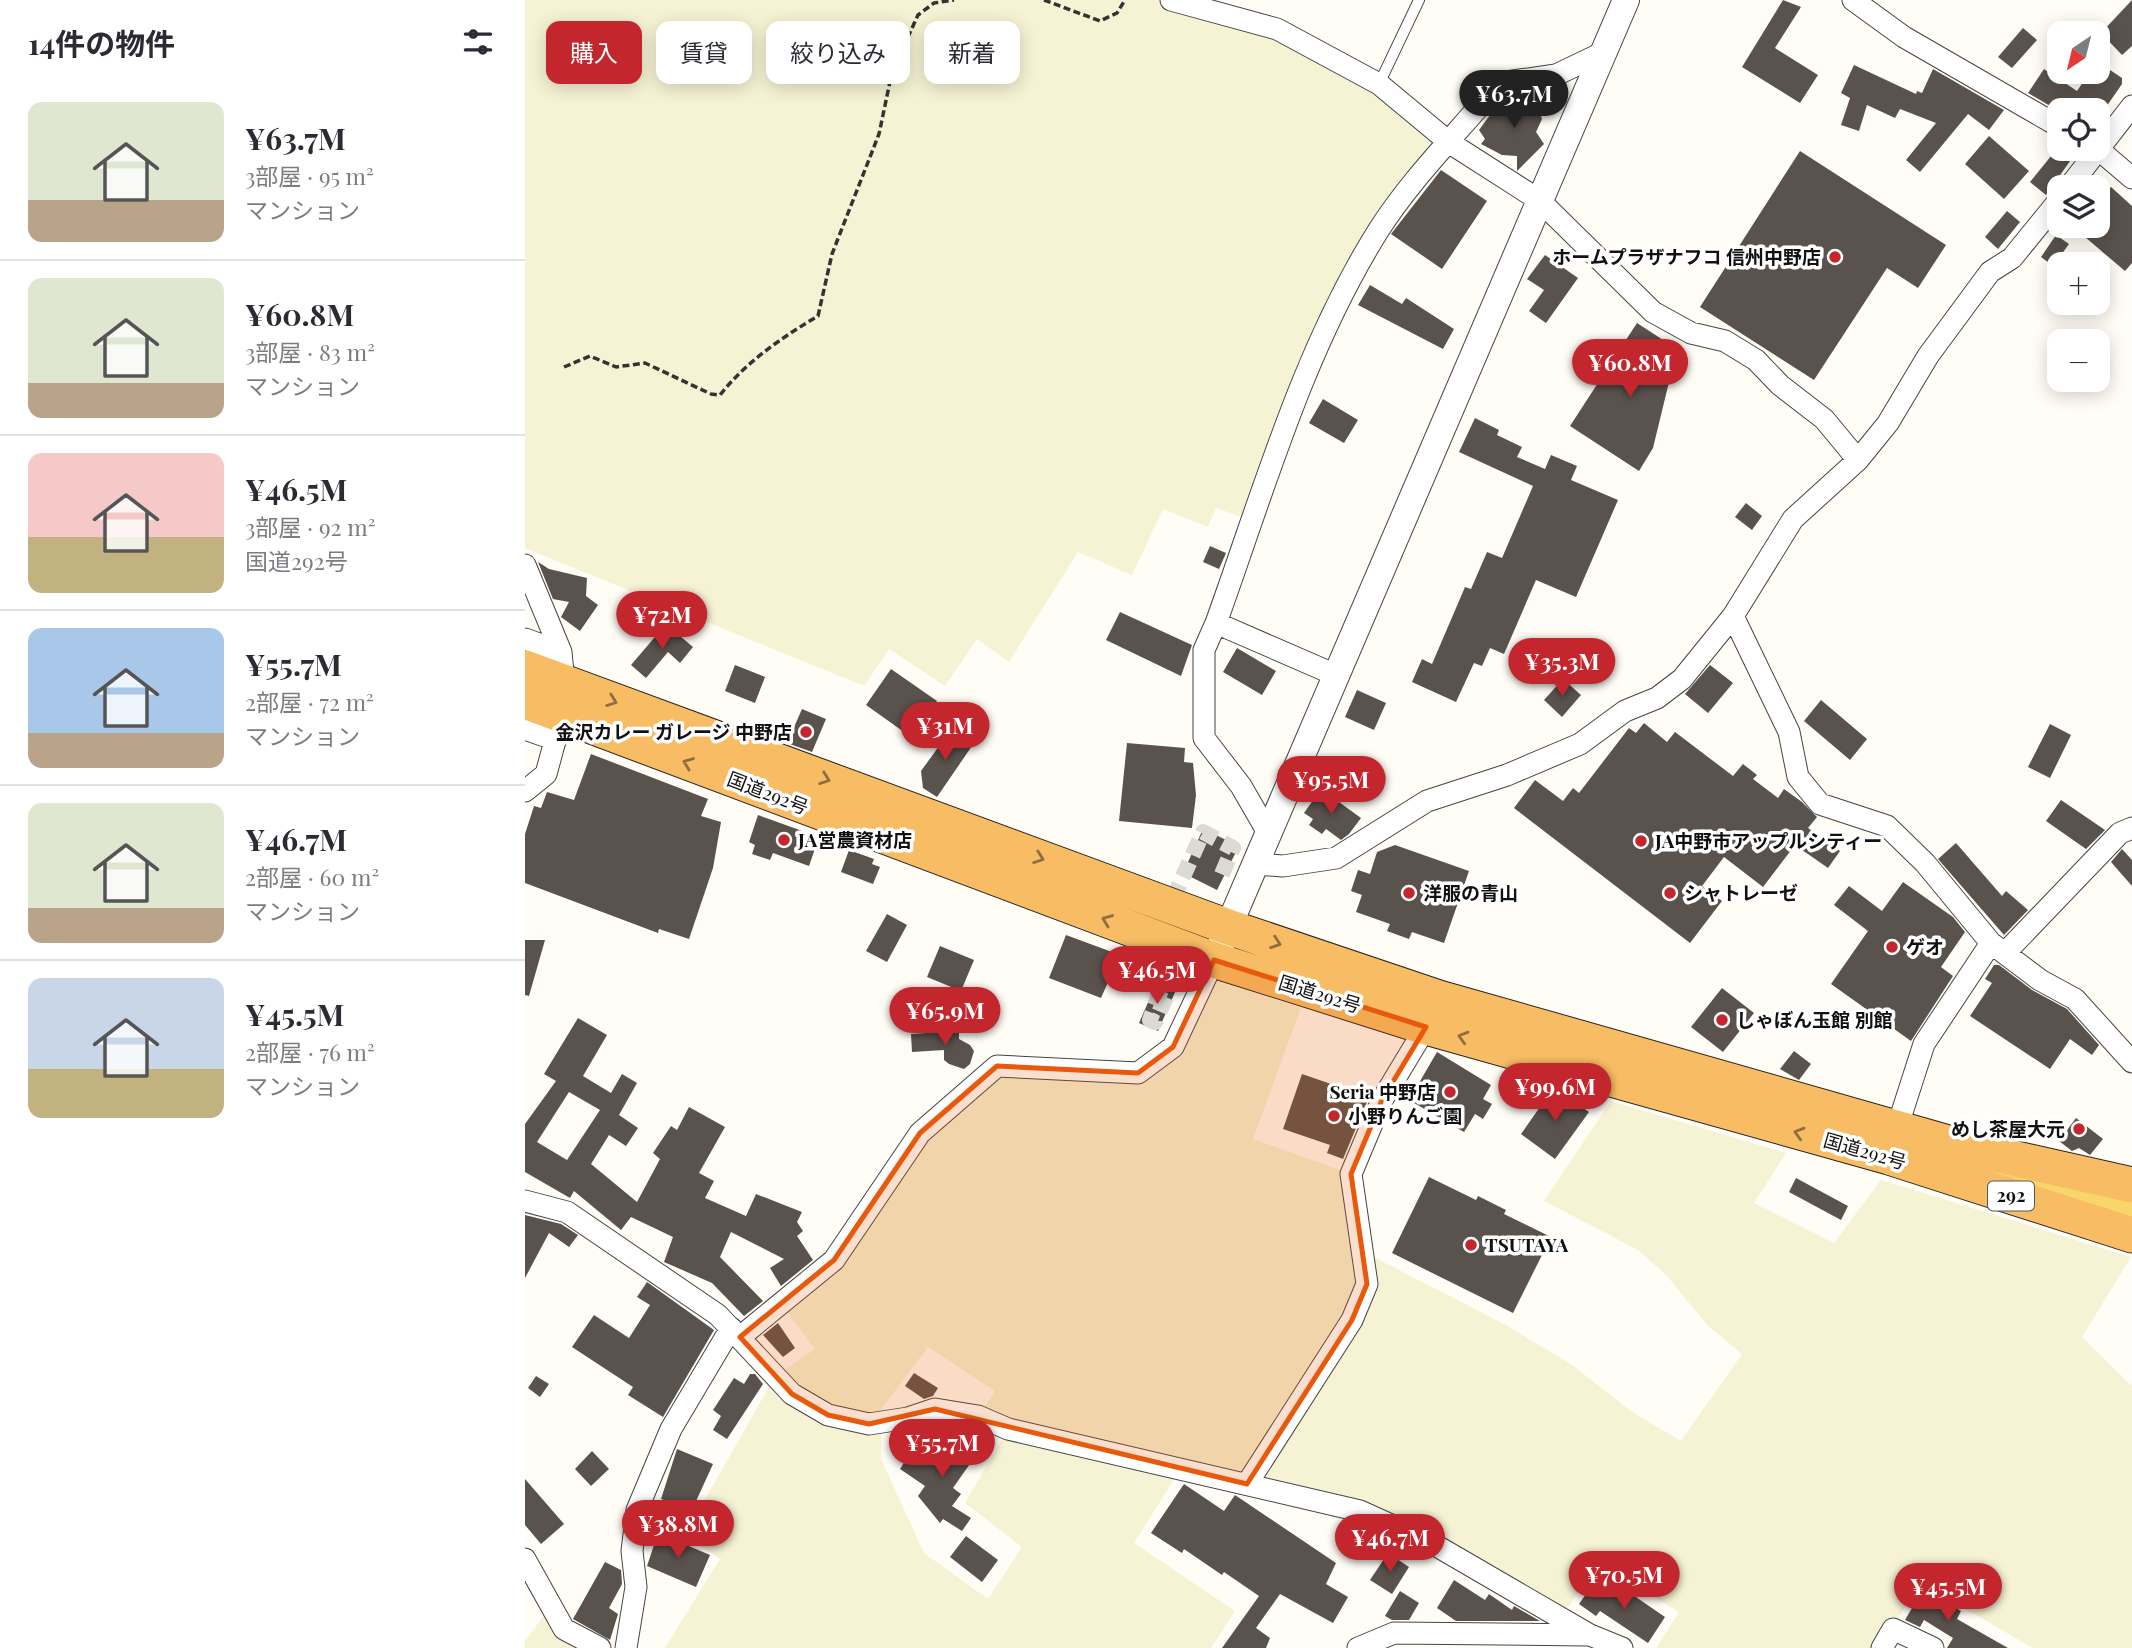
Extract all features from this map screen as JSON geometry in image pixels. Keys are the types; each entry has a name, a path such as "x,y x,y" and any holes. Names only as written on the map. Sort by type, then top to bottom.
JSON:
{"highway":[{"name":"国道292号","path":"525,668 561,698 1214,960 1426,1027 1893,1142 2132,1185"},
{"name":"国道292号","path":"525,701 561,698 1439,998 1893,1142 2132,1235"}],"main road":[{"path":"1893,1142 2132,1214"}],"street":[{"path":"1171,0 1277,29 1379,83 1450,143 1539,200 1653,312 1691,333 1725,341 1756,360 1780,385 1824,419 1858,460"},
{"path":"626,1648 636,1587 632,1551 637,1510 671,1429 736,1332 834,1260 920,1133 997,1066 1138,1073 1173,1047 1214,960 1267,831 1338,676 1626,0"},
{"path":"1853,0 1904,37 2047,119"},
{"path":"1267,831 1241,786 1204,738 1204,650 1312,355 1378,231 1434,155 1450,143 1499,83 1556,75 1604,52"},
{"path":"2110,134 2132,106"},
{"path":"2110,159 2132,178"},
{"path":"2078,175 2089,161"},
{"path":"1255,864 1283,866 1336,858 1427,801 1507,775 1580,744 1625,710 1657,698 1682,679 1733,616 1793,519 1858,460 1888,423 1928,356 1990,272 2012,258 2047,215"},
{"path":"525,565 561,698 546,774 525,791"},
{"path":"1733,616 1789,732 1798,777 1820,804 1887,826 1925,863 1998,948 2041,980 2075,999 2132,1062"},
{"path":"1216,623 1338,676"},
{"path":"525,639 561,698"},
{"path":"525,729 561,698"},
{"path":"1893,1142 1924,1044 1998,948 2120,834 2132,828"},
{"path":"1247,1484 1352,1320 1367,1284 1351,1174 1382,1100 1426,1027"},
{"path":"525,1201 567,1212 717,1315 792,1394 828,1415 869,1424 908,1418 935,1409 978,1416 1008,1429 1360,1511 1434,1545 1590,1635 1622,1648"},
{"path":"525,1559 564,1629 600,1648"},
{"path":"1882,1648 1893,1629 1933,1648"},
{"path":"1358,1648 1394,1633 1590,1635"}],"lane":[{"path":"1379,83 1419,0"}],"path":[{"path":"564,367 590,356 616,367 645,363 711,394 720,395 734,378 783,337 818,316 832,254 879,134 891,72 918,15 934,3 954,0"},
{"path":"1044,0 1100,21 1117,13 1125,0"}],"highlighted area":[{"path":"1214,960 1426,1027 1382,1100 1351,1174 1367,1284 1352,1320 1247,1484 935,1409 869,1424 828,1415 792,1394 740,1337 834,1260 920,1133 997,1066 1138,1073 1173,1047"}],"shaded area":[{"path":"525,0 1171,0 1277,29 1450,143 1378,231 1253,521 1216,508 1208,527 1163,509 1132,575 1078,552 1009,662 977,639 945,686 889,649 864,686 525,548"},
{"path":"1207,975 1301,1008 1253,1139 1351,1174 1362,1251 1504,1324 1572,1365 1632,1412 1681,1441 1742,1354 1707,1325 1667,1276 1638,1250 1544,1201 1611,1101 1786,1153 1754,1203 1834,1243 1881,1180 2131,1257 2082,1337 2132,1386 2132,1648 2033,1648 1919,1582 1882,1648 1656,1648 1679,1612 1598,1563 1561,1618 1360,1511 1181,1469 1134,1543 1235,1611 1211,1648 665,1648 720,1559 685,1535 775,1376 815,1349 781,1304 834,1260 920,1133 997,1066 1138,1072 1173,1047","holes":["928,1347 995,1391 978,1416 1008,1429 965,1503 1022,1547 988,1599 924,1553 881,1459 881,1422 870,1424"]},
{"path":"552,1605 600,1648 525,1648 525,1641"}],"building":[{"path":"1783,0 1801,7 1775,48 1818,75 1800,103 1742,67"},
{"path":"2132,0 2132,46 2122,55 2111,43 2111,22"},
{"path":"2023,28 2037,40 2012,68 1998,57"},
{"path":"1854,65 1916,94 1917,91 1922,93 1933,69 2004,110 1989,130 1968,114 1920,172 1906,160 1936,123 1900,109 1895,118 1867,105 1859,131 1841,125 1850,98 1841,93"},
{"path":"2044,69 2047,71 2047,84 2066,84 2077,91 2082,84 2111,84 2111,71 2122,78 2122,84 2110,101 2110,98 2047,98 2047,104 2028,93"},
{"path":"1525,93 1527,101 1538,108 1542,119 1536,132 1544,144 1517,171 1517,156 1502,155 1481,144 1485,139 1479,130 1493,111 1500,112 1504,101 1514,94"},
{"path":"1989,136 2029,171 2004,199 1965,164"},
{"name":"ホームプラザナフコ 信州中野店","path":"1800,151 1946,245 1918,288 1887,268 1814,380 1700,307"},
{"path":"2047,161 2070,161 2060,175 2047,175 2046,195 2030,182"},
{"path":"1441,170 1487,201 1442,269 1391,234"},
{"path":"2110,188 2132,206 2132,263 2125,271 2110,258 2110,252 2103,252 2086,238 2110,238"},
{"path":"2007,211 2020,222 1998,249 1985,237"},
{"path":"2054,238 2060,238 2069,244 2063,252 2047,252 2047,262 2041,257"},
{"path":"1545,255 1578,278 1546,323 1529,311 1544,290 1527,279"},
{"path":"1370,285 1402,304 1406,298 1454,329 1443,349 1358,305"},
{"path":"1637,323 1677,349 1653,448 1639,471 1570,426"},
{"path":"1323,399 1358,420 1344,443 1309,423"},
{"path":"1475,418 1499,430 1497,435 1522,447 1517,457 1545,469 1551,455 1577,466 1571,480 1618,500 1576,597 1536,580 1504,654 1490,648 1482,666 1474,663 1456,702 1412,682 1422,659 1432,664 1465,587 1471,589 1487,552 1502,558 1533,486 1459,452"},
{"path":"1746,503 1762,516 1752,530 1735,517"},
{"path":"1210,546 1226,553 1219,569 1203,562"},
{"path":"538,562 549,569 587,578 586,596 598,605 580,631 561,617 569,602 553,599"},
{"path":"1120,612 1192,645 1181,676 1106,640"},
{"path":"666,624 693,647 680,663 668,652 646,678 631,665"},
{"path":"1237,648 1276,671 1262,695 1223,672"},
{"path":"735,665 765,677 755,703 725,691"},
{"path":"1710,665 1733,683 1708,713 1685,694"},
{"path":"891,669 937,701 911,737 866,705"},
{"path":"1563,679 1581,695 1562,717 1544,700"},
{"path":"1357,690 1386,703 1374,730 1345,717"},
{"path":"1821,700 1867,739 1850,760 1804,721"},
{"name":"金沢カレー ガレージ 中野店","path":"802,709 826,719 812,752 787,743"},
{"name":"JA中野市アップルシティー","path":"1644,723 1667,742 1675,732 1733,776 1743,764 1757,775 1753,779 1778,798 1784,789 1802,802 1817,817 1808,828 1840,851 1828,868 1795,845 1763,887 1724,857 1702,886 1722,901 1690,943 1514,808 1535,780 1563,801 1573,788 1579,793 1629,728 1636,733"},
{"path":"2050,724 2071,735 2050,778 2028,767"},
{"path":"953,727 974,743 937,797 923,788 921,771"},
{"path":"1127,743 1185,748 1184,762 1193,763 1196,795 1192,828 1119,821"},
{"path":"591,754 708,799 701,816 721,822 713,868 689,939 659,929 658,933 525,883 525,834 534,806 541,808 547,792 574,800"},
{"path":"1321,789 1361,818 1341,840 1326,829 1322,834 1309,825 1313,819 1304,813"},
{"path":"2061,800 2105,830 2086,849 2046,821"},
{"name":"JA営農資材店","path":"758,815 819,837 809,866 773,853 770,860 752,854 755,845 749,842"},
{"path":"1203,829 1239,846 1217,890 1183,873"},
{"path":"1956,843 2002,896 2006,891 2028,910 2004,935 1938,859"},
{"name":"洋服の青山","path":"1395,845 1469,871 1444,943 1412,932 1409,939 1387,931 1390,924 1356,912 1362,895 1351,891 1358,870 1370,874 1377,852"},
{"path":"2122,849 2132,860 2132,886 2111,862"},
{"path":"849,850 874,859 872,864 880,867 873,884 841,872"},
{"path":"1903,882 1953,917 1965,932 1941,967 1953,976 1911,1041 1831,984 1868,931 1834,905 1849,886 1882,911"},
{"path":"887,914 907,925 887,962 866,951"},
{"path":"1066,935 1120,955 1101,998 1049,978"},
{"path":"525,940 545,940 529,996 525,995"},
{"path":"940,946 974,960 961,991 927,977"},
{"path":"1994,965 1999,965 2032,990 2067,1009 2099,1045 2092,1055 2070,1039 2050,1069 1970,1016 1992,983 1985,979"},
{"path":"1157,982 1176,990 1158,1031 1139,1023"},
{"name":"しゃぼん玉館 別館","path":"1722,988 1754,1013 1723,1052 1691,1027"},
{"path":"578,1018 607,1035 583,1076 611,1093 622,1074 637,1083 619,1115 638,1128 626,1146 609,1135 591,1164 637,1202 660,1159 653,1153 671,1126 677,1130 689,1107 725,1127 699,1173 714,1181 705,1198 746,1216 756,1194 802,1212 797,1222 803,1231 797,1236 813,1260 781,1286 770,1268 784,1259 731,1232 720,1257 763,1301 744,1316 712,1283 664,1262 673,1237 631,1217 621,1230 574,1191 570,1198 525,1172 525,1124 556,1081 544,1074","holes":["569,1092 600,1110 567,1160 537,1142"]},
{"path":"959,1031 959,1039 970,1045 974,1051 970,1064 964,1069 944,1060 944,1050 912,1052 911,1034"},
{"path":"1794,1051 1811,1064 1799,1080 1780,1069"},
{"name":"Seria 中野店","path":"1437,1052 1491,1085 1483,1099 1492,1104 1483,1119 1475,1114 1464,1132 1409,1100"},
{"path":"1302,1074 1369,1097 1343,1159 1327,1153 1330,1145 1283,1129"},
{"path":"1554,1087 1589,1112 1555,1159 1521,1134"},
{"name":"めし茶屋大元","path":"2076,1118 2103,1139 2090,1155 2079,1148 2072,1151 2059,1141"},
{"name":"TSUTAYA","path":"1429,1177 1476,1200 1478,1196 1506,1210 1504,1214 1551,1237 1513,1313 1392,1253"},
{"path":"1796,1178 1848,1206 1841,1220 1789,1192"},
{"path":"525,1215 561,1224 578,1235 569,1247 549,1233 525,1278"},
{"path":"647,1282 714,1330 663,1417 628,1395 633,1387 572,1347 594,1315 629,1338 650,1305 637,1297"},
{"path":"778,1323 795,1348 783,1357 763,1335"},
{"path":"914,1373 938,1388 933,1396 924,1399 905,1386"},
{"path":"750,1374 755,1374 763,1384 727,1439 713,1430 721,1416 713,1410 734,1378 744,1384"},
{"path":"536,1376 549,1384 540,1397 528,1388"},
{"path":"961,1427 975,1432 963,1450 974,1458 953,1488 961,1494 952,1506 971,1518 962,1531 943,1519 940,1523 918,1496 925,1486 900,1469 913,1448 936,1464"},
{"path":"677,1449 713,1464 692,1510 661,1499"},
{"path":"592,1451 609,1469 591,1486 575,1469"},
{"path":"525,1479 564,1524 541,1544 525,1525"},
{"path":"1184,1484 1224,1511 1235,1495 1336,1563 1326,1584 1348,1597 1333,1623 1280,1594 1256,1628 1270,1638 1266,1648 1222,1648 1259,1596 1224,1572 1222,1575 1184,1549 1182,1553 1151,1533"},
{"path":"1363,1527 1376,1533 1370,1546 1357,1539"},
{"path":"658,1533 710,1555 696,1587 647,1566"},
{"path":"966,1536 998,1560 982,1582 950,1557"},
{"path":"1388,1553 1409,1567 1392,1594 1370,1580"},
{"path":"605,1562 621,1570 622,1584 609,1608 618,1614 610,1640 573,1619"},
{"path":"1454,1580 1485,1600 1489,1594 1512,1610 1514,1606 1540,1621 1456,1621 1437,1608"},
{"path":"1595,1581 1624,1601 1630,1593 1665,1617 1648,1643 1600,1611 1596,1616 1579,1604"},
{"path":"1923,1589 1961,1611 1957,1619 2008,1648 1947,1648 1953,1638 1924,1620 1920,1627 1905,1620"},
{"path":"1400,1591 1419,1603 1409,1620 1392,1620 1385,1616"}],"tunnel":[{"path":"1173,899 1203,832 1233,848 1219,881"},
{"path":"1169,968 1150,1020 1155,1022 1178,969"}],"place":[{"name":"ホームプラザナフコ 信州中野店","path":"1835,257"},
{"name":"金沢カレー ガレージ 中野店","path":"806,732"},
{"name":"JA営農資材店","path":"784,840"},
{"name":"JA中野市アップルシティー","path":"1641,841"},
{"name":"洋服の青山","path":"1409,893"},
{"name":"シャトレーゼ","path":"1670,893"},
{"name":"ゲオ","path":"1892,947"},
{"name":"しゃぼん玉館 別館","path":"1722,1020"},
{"name":"Seria 中野店","path":"1450,1092"},
{"name":"小野りんご園","path":"1334,1116"},
{"name":"めし茶屋大元","path":"2079,1129"},
{"name":"TSUTAYA","path":"1471,1245"}]}
